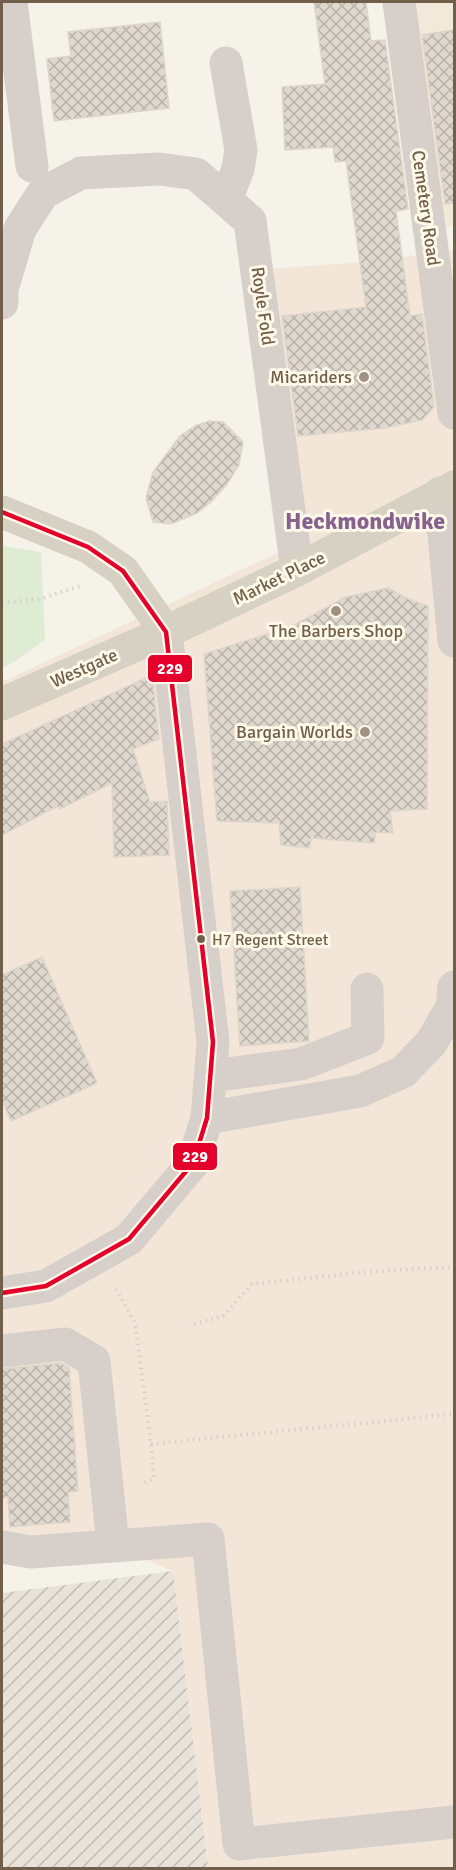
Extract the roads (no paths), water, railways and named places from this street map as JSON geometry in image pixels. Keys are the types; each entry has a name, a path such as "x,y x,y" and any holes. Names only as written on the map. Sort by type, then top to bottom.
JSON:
{"main road":[{"name":"Market Place","path":"166,632 297,570 447,490"},
{"path":"2,512 88,547 123,571 166,632"},
{"name":"Westgate","path":"2,704 166,632"}],"street":[{"path":"11,2 32,166"},
{"name":"Cemetery Road","path":"399,2 454,413"},
{"path":"226,63 241,150 238,169 226,200"},
{"name":"Royle Fold","path":"7,253 43,193 81,173 159,169 196,174 250,221 297,570"},
{"path":"2,303 7,253"},
{"path":"447,490 454,641"},
{"path":"2,1293 46,1287 129,1239 193,1163 207,1118 213,1042 166,632"},
{"path":"207,1118 360,1091 403,1072 431,1043 452,1007 454,987"},
{"path":"212,1076 301,1064 368,1038 367,989"},
{"path":"2,1352 65,1344 94,1361 113,1545"},
{"path":"2,1547 31,1552 207,1539 239,1844 454,1822"}],"place":[{"name":"Micariders","path":"364,377"},
{"name":"The Barbers Shop","path":"336,611"},
{"name":"Bargain Worlds","path":"365,732"},
{"name":"H7 Regent Street","path":"201,939"}],"district":[{"name":"Heckmondwike","path":"365,521"}]}
